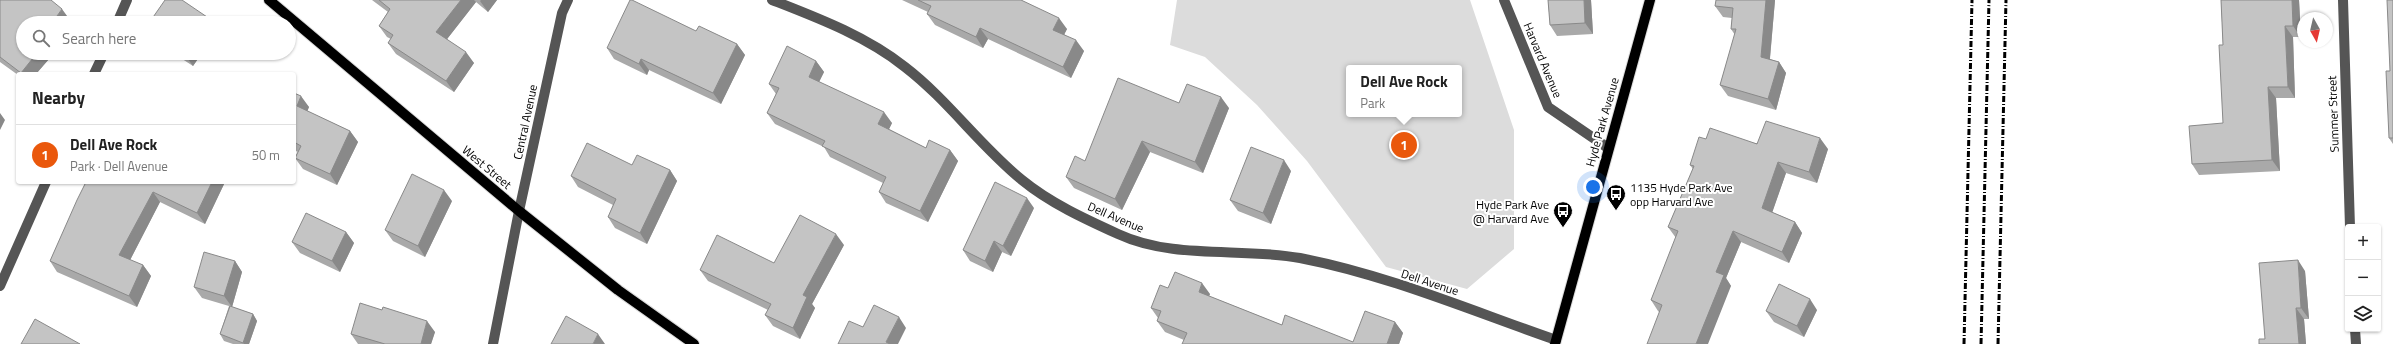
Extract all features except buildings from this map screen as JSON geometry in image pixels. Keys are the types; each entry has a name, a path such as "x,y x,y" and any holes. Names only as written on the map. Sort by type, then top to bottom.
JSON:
{"main road":[{"name":"West Street","path":"269,0 288,16"},
{"name":"Hyde Park Avenue","path":"1555,342 1650,0"},
{"name":"West Street","path":"296,23 519,211 618,290 694,344"}],"street":[{"path":"120,16 127,0"},
{"name":"Central Avenue","path":"493,344 519,211 562,13 568,0"},
{"name":"Dell Avenue","path":"772,0 821,19 873,45 905,66 934,91 1022,180 1061,206 1120,235 1145,244 1174,248 1266,253 1332,265 1445,300 1555,342"},
{"name":"Harvard Avenue","path":"1504,0 1548,106 1608,148"},
{"name":"Summer Street","path":"2343,0 2350,224"},
{"path":"95,72 101,60"},
{"path":"0,286 45,184"},
{"path":"2355,332 2356,344"}],"shaded area":[{"path":"1177,0 1470,0 1514,130 1514,249 1467,289 1386,267 1307,161 1257,105 1205,57 1170,45"}],"railway":[{"path":"1964,344 1972,0"},
{"path":"1981,344 1989,0"},
{"path":"1998,344 2006,0"}],"place":[{"name":"Dell Ave Rock","path":"1404,145"},
{"name":"1135 Hyde Park Ave opp Harvard Ave","path":"1616,211"},
{"name":"Hyde Park Ave @ Harvard Ave","path":"1563,228"}]}
